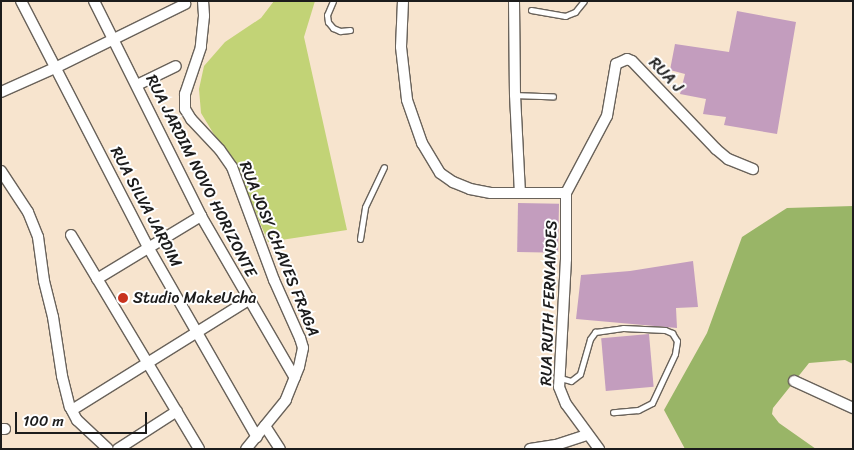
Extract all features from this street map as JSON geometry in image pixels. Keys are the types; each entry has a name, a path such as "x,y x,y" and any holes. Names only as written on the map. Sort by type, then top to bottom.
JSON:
{"street":[{"name":"RUA SILVA JARDIM","path":"21,1 148,247 198,331 257,437"},
{"name":"RUA JARDIM NOVO HORIZONTE","path":"94,1 201,216 295,378"},
{"name":"RUA JOSY CHAVES FRAGA","path":"203,1 204,16 201,46 185,94 185,109 191,119 226,158 236,176 274,280 300,338 302,356 286,400 246,449"},
{"path":"403,1 401,47 407,100 422,143 440,173 453,182 470,189 491,193 566,193"},
{"path":"514,1 515,95 520,193"},
{"path":"1,92 57,68 185,4"},
{"name":"RUA J","path":"566,193 607,116 616,64 626,59 632,61 716,149 728,159 753,169"},
{"path":"137,85 176,66"},
{"path":"1,171 28,212 38,237 44,282 53,317 65,391 72,410 77,420 88,433 108,449"},
{"name":"RUA RUTH FERNANDES","path":"566,193 566,259 560,378 561,395 587,436 599,449"},
{"path":"97,279 201,216"},
{"path":"71,235 199,449"},
{"path":"72,410 249,300"},
{"path":"794,381 853,408"},
{"path":"118,449 177,411"},
{"path":"265,426 280,449"},
{"path":"530,449 556,445 587,436"}],"lane":[{"path":"333,1 327,15 328,22 333,28 340,31 350,30"},
{"path":"530,10 565,16 575,12 584,1"},
{"path":"515,95 553,96"},
{"path":"360,238 365,207 384,166"},
{"path":"560,378 571,381 580,374 590,339 595,332 623,328 665,330 672,333 677,341 675,354 652,403 638,410 613,412"}],"green space":[{"path":"274,1 315,1 304,37 347,230 268,242 234,160 215,136 201,113 199,89 204,66 225,42 261,18"},
{"path":"853,206 853,364 845,360 809,363 773,408 772,414 779,423 816,449 685,449 664,410 707,333 742,237 787,208"}],"building":[{"path":"737,11 796,22 777,134 724,125 726,117 703,114 706,99 680,94 685,74 670,70 675,44 729,52"},
{"path":"518,203 559,204 558,253 517,252"},
{"path":"693,261 698,307 676,308 677,328 576,319 581,275 630,271"},
{"path":"649,334 654,387 606,391 601,338"}],"place":[{"name":"Studio MakeUcha","path":"123,298"}]}
